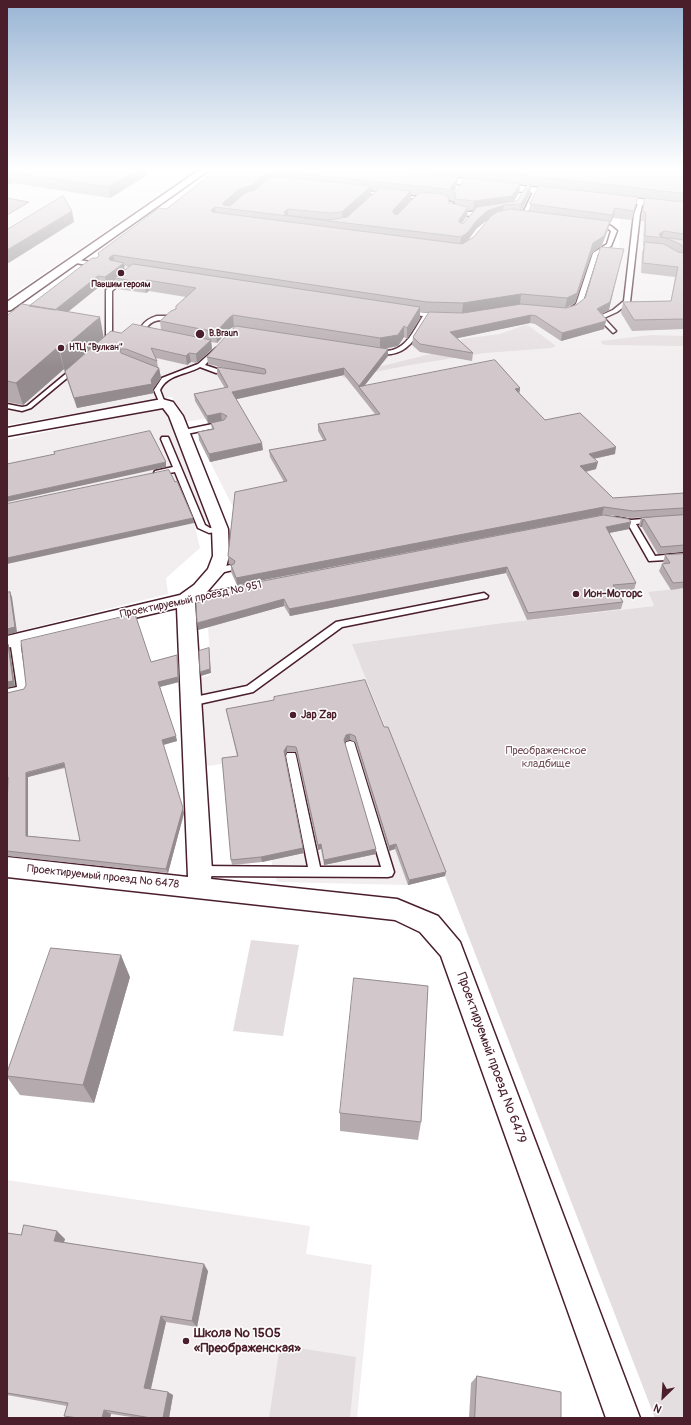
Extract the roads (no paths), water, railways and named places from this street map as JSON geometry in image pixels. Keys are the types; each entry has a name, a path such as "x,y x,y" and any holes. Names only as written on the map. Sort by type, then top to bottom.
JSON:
{"street":[{"path":"7,307 111,234"},
{"path":"7,432 162,403 170,406 182,433 220,529 223,569 186,600 199,879"},
{"name":"Проектируемый проезд № 951","path":"11,641 186,600"},
{"name":"Проектируемый проезд № 6478","path":"7,867 199,879"},
{"name":"Проектируемый проезд № 6479","path":"199,879 397,910 429,924 451,950 618,1411"}],"lane":[{"path":"565,312 576,308 579,305 596,253 609,245 613,234"},
{"path":"614,331 600,317 615,311 628,302 636,234"},
{"path":"634,248 643,249"},
{"path":"73,261 97,265"},
{"path":"97,350 109,340 110,290 133,271"},
{"path":"403,312 426,316 446,317"},
{"path":"365,350 387,353 404,349 426,316"},
{"path":"159,334 147,332 144,327 150,320 156,318 174,319"},
{"path":"162,403 157,390 162,381 168,377 200,365 218,347 211,346"},
{"path":"7,406 22,409 29,408 79,365"},
{"path":"200,365 216,371 240,375"},
{"path":"161,374 168,377"},
{"path":"182,433 222,424"},
{"path":"165,439 176,469 201,526 209,531 220,529"},
{"path":"153,474 176,469"},
{"path":"608,518 631,522 661,520"},
{"path":"631,522 652,559 684,556"},
{"name":"Проектируемый проезд № 951","path":"186,600 261,586"},
{"path":"190,702 250,689 339,624 484,596"},
{"path":"7,693 22,689 11,641"},
{"path":"199,879 315,871 388,872 350,745"},
{"path":"291,756 315,871"}],"place":[{"name":"Павшим героям","path":"121,273"},
{"name":"B.Braun","path":"200,334"},
{"name":"НТЦ “Вулкан”","path":"61,348"},
{"name":"Ион-Моторс","path":"576,594"},
{"name":"Jap Zap","path":"293,715"},
{"name":"Школа № 1505 «Преображенская»","path":"186,1341"}],"park label":[{"name":"Преображенское кладбище","path":"546,757"}]}
